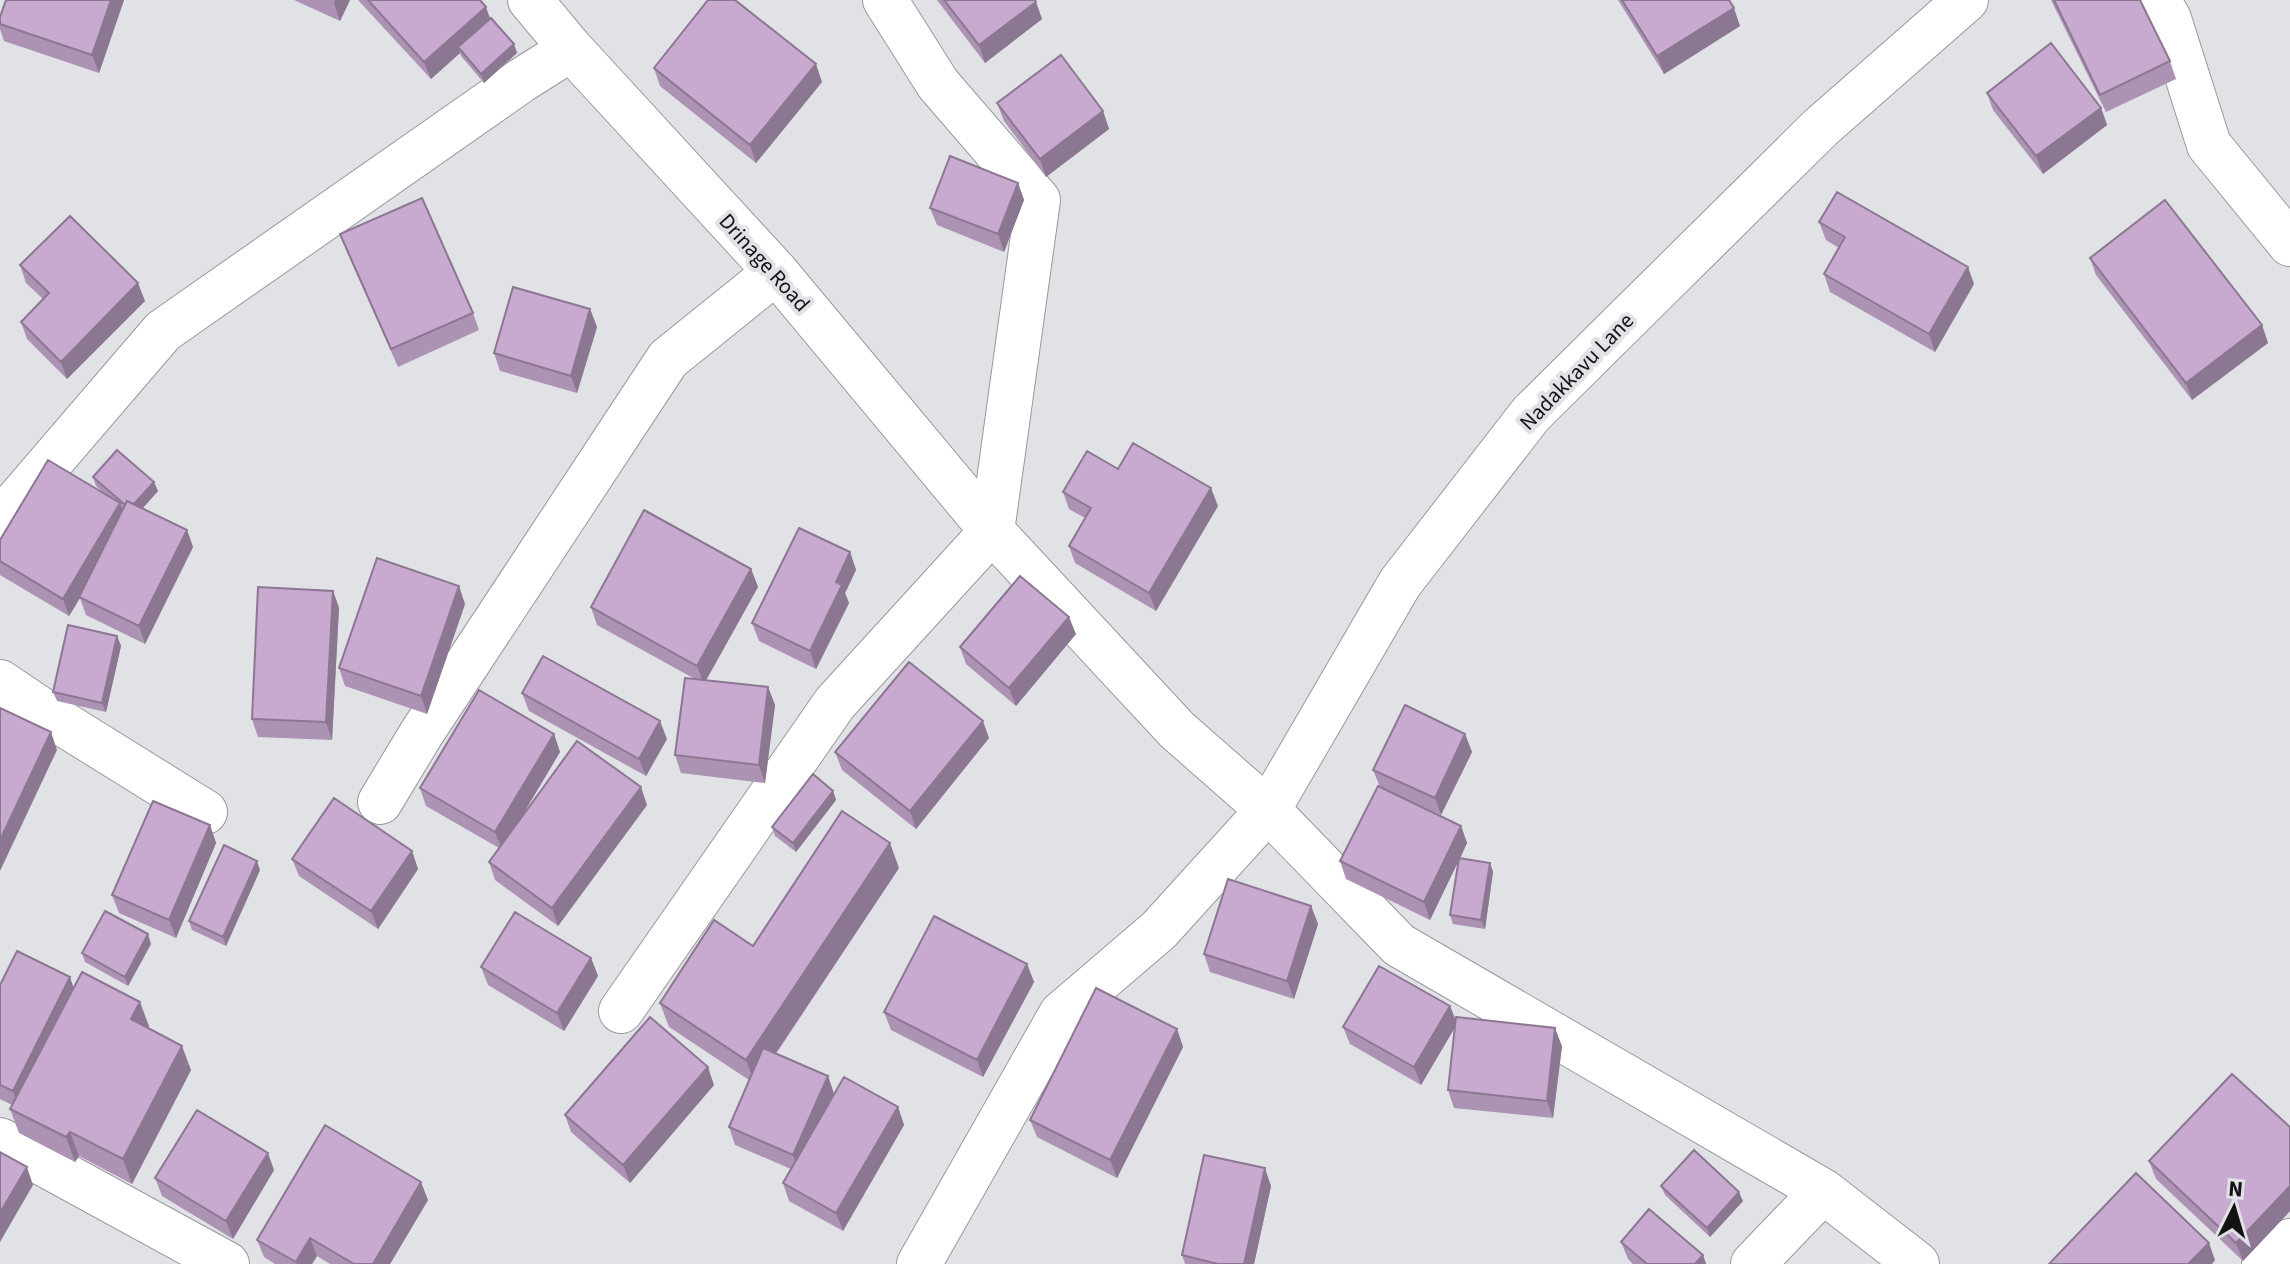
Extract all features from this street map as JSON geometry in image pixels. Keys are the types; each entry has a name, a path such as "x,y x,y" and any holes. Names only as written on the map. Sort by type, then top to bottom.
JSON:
{"street":[{"name":"Drinage Road","path":"530,0 571,49 776,272 992,531 1177,730 1268,810 1399,945 1823,1191 1917,1264"},
{"path":"621,1011 835,703 992,531 1038,200 938,84 885,0"},
{"name":"Nadakkavu Lane","path":"919,1264 1061,1014 1159,930 1268,810 1400,583 1531,414 1820,128 1966,0"},
{"path":"2158,0 2169,19 2209,145 2290,244"},
{"path":"0,521 163,331 571,49"},
{"path":"380,802 421,734 668,359 776,272"},
{"path":"0,682 205,812"},
{"path":"0,1140 227,1264"},
{"path":"1753,1264 1823,1191"},
{"path":"2264,1264 2290,1241"}],"building":[{"path":"6,0 111,0 92,55 0,24"},
{"path":"368,0 480,0 486,7 424,62"},
{"path":"708,0 735,0 816,64 750,145 654,68"},
{"path":"944,0 1035,0 1036,2 979,45"},
{"path":"1622,0 1729,0 1734,8 1657,56"},
{"path":"2054,0 2140,0 2170,61 2100,95"},
{"path":"491,18 514,44 481,74 458,47"},
{"path":"2051,43 2101,108 2036,156 1987,93"},
{"path":"1061,55 1103,111 1040,159 997,103"},
{"path":"950,156 1018,183 998,234 930,208"},
{"path":"1837,192 1968,267 1929,334 1824,274 1845,237 1819,222"},
{"path":"422,198 473,313 391,349 340,234"},
{"path":"2165,200 2262,325 2186,383 2090,258"},
{"path":"70,216 138,283 61,362 21,322 49,293 20,265"},
{"path":"513,287 590,309 571,376 494,353"},
{"path":"1133,443 1211,488 1149,593 1069,546 1091,508 1063,492 1087,451 1118,469"},
{"path":"117,450 154,482 134,504 127,501 125,505 93,477"},
{"path":"48,460 120,503 63,599 0,561 0,540"},
{"path":"127,501 187,530 139,626 79,597"},
{"path":"644,510 751,569 697,666 591,607"},
{"path":"799,528 850,552 836,582 842,585 810,651 752,623"},
{"path":"377,558 459,586 421,696 339,668"},
{"path":"1020,576 1069,617 1009,688 960,647"},
{"path":"258,587 333,591 326,722 252,719"},
{"path":"68,625 117,636 102,703 53,692"},
{"path":"543,656 660,721 639,759 522,693"},
{"path":"909,662 983,721 910,811 835,752"},
{"path":"685,678 768,687 759,765 675,755"},
{"path":"479,690 554,734 495,832 420,788"},
{"path":"1405,705 1465,734 1435,798 1373,770"},
{"path":"0,708 51,732 0,840"},
{"path":"577,741 641,787 552,908 489,862"},
{"path":"813,774 833,791 793,843 772,827"},
{"path":"1378,786 1461,826 1424,902 1340,861"},
{"path":"334,798 412,851 371,911 292,859"},
{"path":"153,801 210,825 169,920 112,895"},
{"path":"842,811 890,843 746,1060 660,1003 714,920 753,946"},
{"path":"224,845 257,861 223,937 189,921"},
{"path":"1459,858 1490,863 1481,920 1450,915"},
{"path":"1228,879 1311,906 1287,981 1204,954"},
{"path":"105,911 148,934 125,977 82,953"},
{"path":"515,912 591,958 557,1013 481,967"},
{"path":"934,916 1027,964 977,1060 884,1012"},
{"path":"17,951 70,977 13,1091 0,1085 0,985"},
{"path":"1379,966 1450,1006 1414,1067 1343,1027"},
{"path":"82,972 140,1002 131,1019 182,1046 123,1159 70,1132 66,1137 10,1109"},
{"path":"1096,988 1177,1029 1110,1160 1030,1120"},
{"path":"650,1017 708,1067 623,1165 565,1115"},
{"path":"1456,1017 1555,1028 1547,1101 1448,1090"},
{"path":"763,1048 828,1076 793,1155 729,1127"},
{"path":"2232,1074 2290,1127 2290,1186 2236,1243 2149,1161"},
{"path":"844,1077 898,1107 836,1213 783,1183"},
{"path":"197,1110 268,1153 226,1221 155,1178"},
{"path":"325,1125 421,1182 373,1264 354,1264 310,1238 296,1262 257,1240"},
{"path":"1694,1150 1739,1192 1707,1228 1661,1186"},
{"path":"0,1152 27,1167 0,1213"},
{"path":"1204,1155 1265,1168 1244,1264 1218,1264 1182,1255"},
{"path":"2136,1173 2209,1243 2188,1264 2049,1264"},
{"path":"1649,1209 1703,1255 1695,1264 1647,1264 1621,1242"}]}
